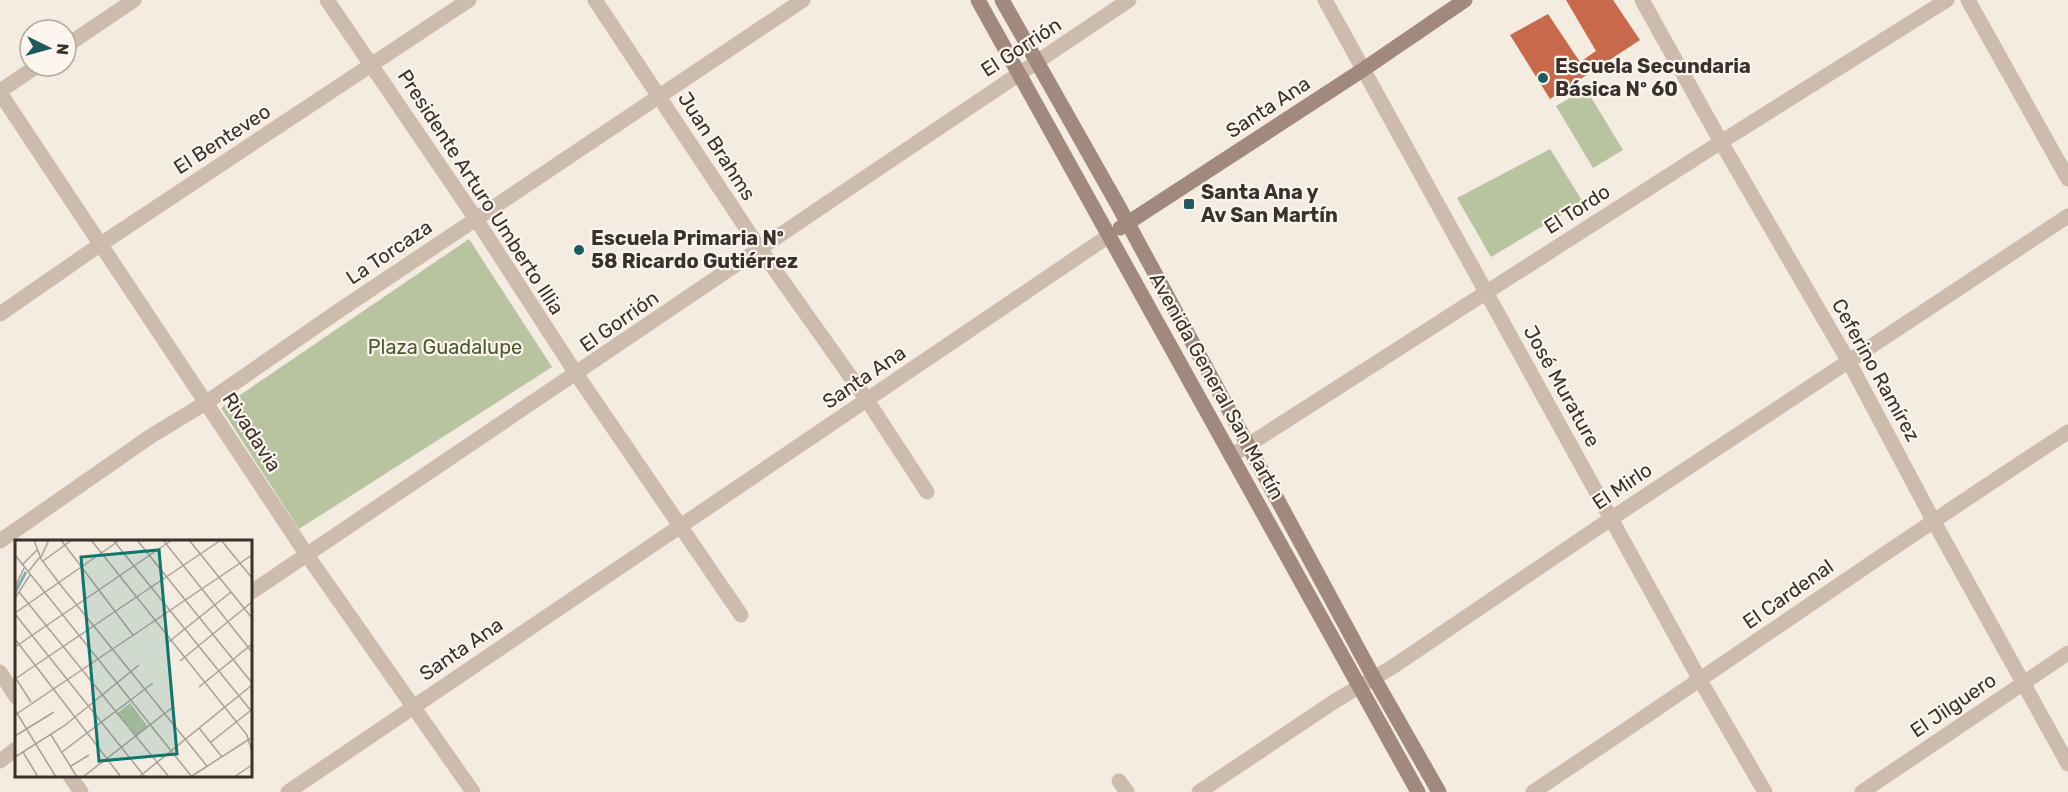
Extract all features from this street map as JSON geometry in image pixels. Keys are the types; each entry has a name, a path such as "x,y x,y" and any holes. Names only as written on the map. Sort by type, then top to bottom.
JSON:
{"main road":[{"name":"Avenida General San Martín","path":"978,0 1418,792"},
{"name":"Avenida General San Martín","path":"1002,0 1127,222 1247,447 1439,792"},
{"name":"Santa Ana","path":"1110,235 1465,0"},
{"path":"1310,596 1324,587"}],"street":[{"path":"78,38 134,0"},
{"name":"Presidente Arturo Umberto Illia","path":"327,0 476,219 577,375 741,615"},
{"name":"El Benteveo","path":"0,315 101,244 469,0"},
{"name":"Juan Brahms","path":"595,0 760,249 867,400 927,492"},
{"name":"La Torcaza","path":"0,541 151,436 207,402 803,0"},
{"name":"El Gorrión","path":"252,592 577,375 1129,0"},
{"name":"José Murature","path":"1324,0 1700,680 1765,792"},
{"name":"Ceferino Ramírez","path":"1641,0 1849,362 1933,520 2068,764"},
{"name":"El Tordo","path":"1231,456 1947,0"},
{"path":"1968,0 2068,179"},
{"path":"0,92 20,78"},
{"name":"Rivadavia","path":"0,92 308,555 473,792"},
{"name":"El Mirlo","path":"1199,792 2068,216"},
{"name":"Santa Ana","path":"288,792 1110,235"},
{"name":"El Cardenal","path":"1533,792 1933,520 2068,432"},
{"name":"El Jilguero","path":"1862,792 2068,653"},
{"path":"0,672 15,695"},
{"path":"0,761 15,750"},
{"path":"71,777 81,792"}],"green space":[{"path":"1586,89 1623,150 1593,168 1556,106"},
{"path":"1550,149 1583,202 1491,257 1457,198"},
{"name":"Plaza Guadalupe","path":"469,239 552,367 299,529 221,408"}],"building":[{"path":"1566,0 1613,0 1640,40 1550,99 1510,35 1548,14 1580,62 1596,51"}],"place":[{"name":"Escuela Secundaria Básica Nº 60","path":"1543,78"},
{"name":"Santa Ana y Av San Martín","path":"1189,204"},
{"name":"Escuela Primaria Nº 58 Ricardo Gutiérrez","path":"579,250"}]}
